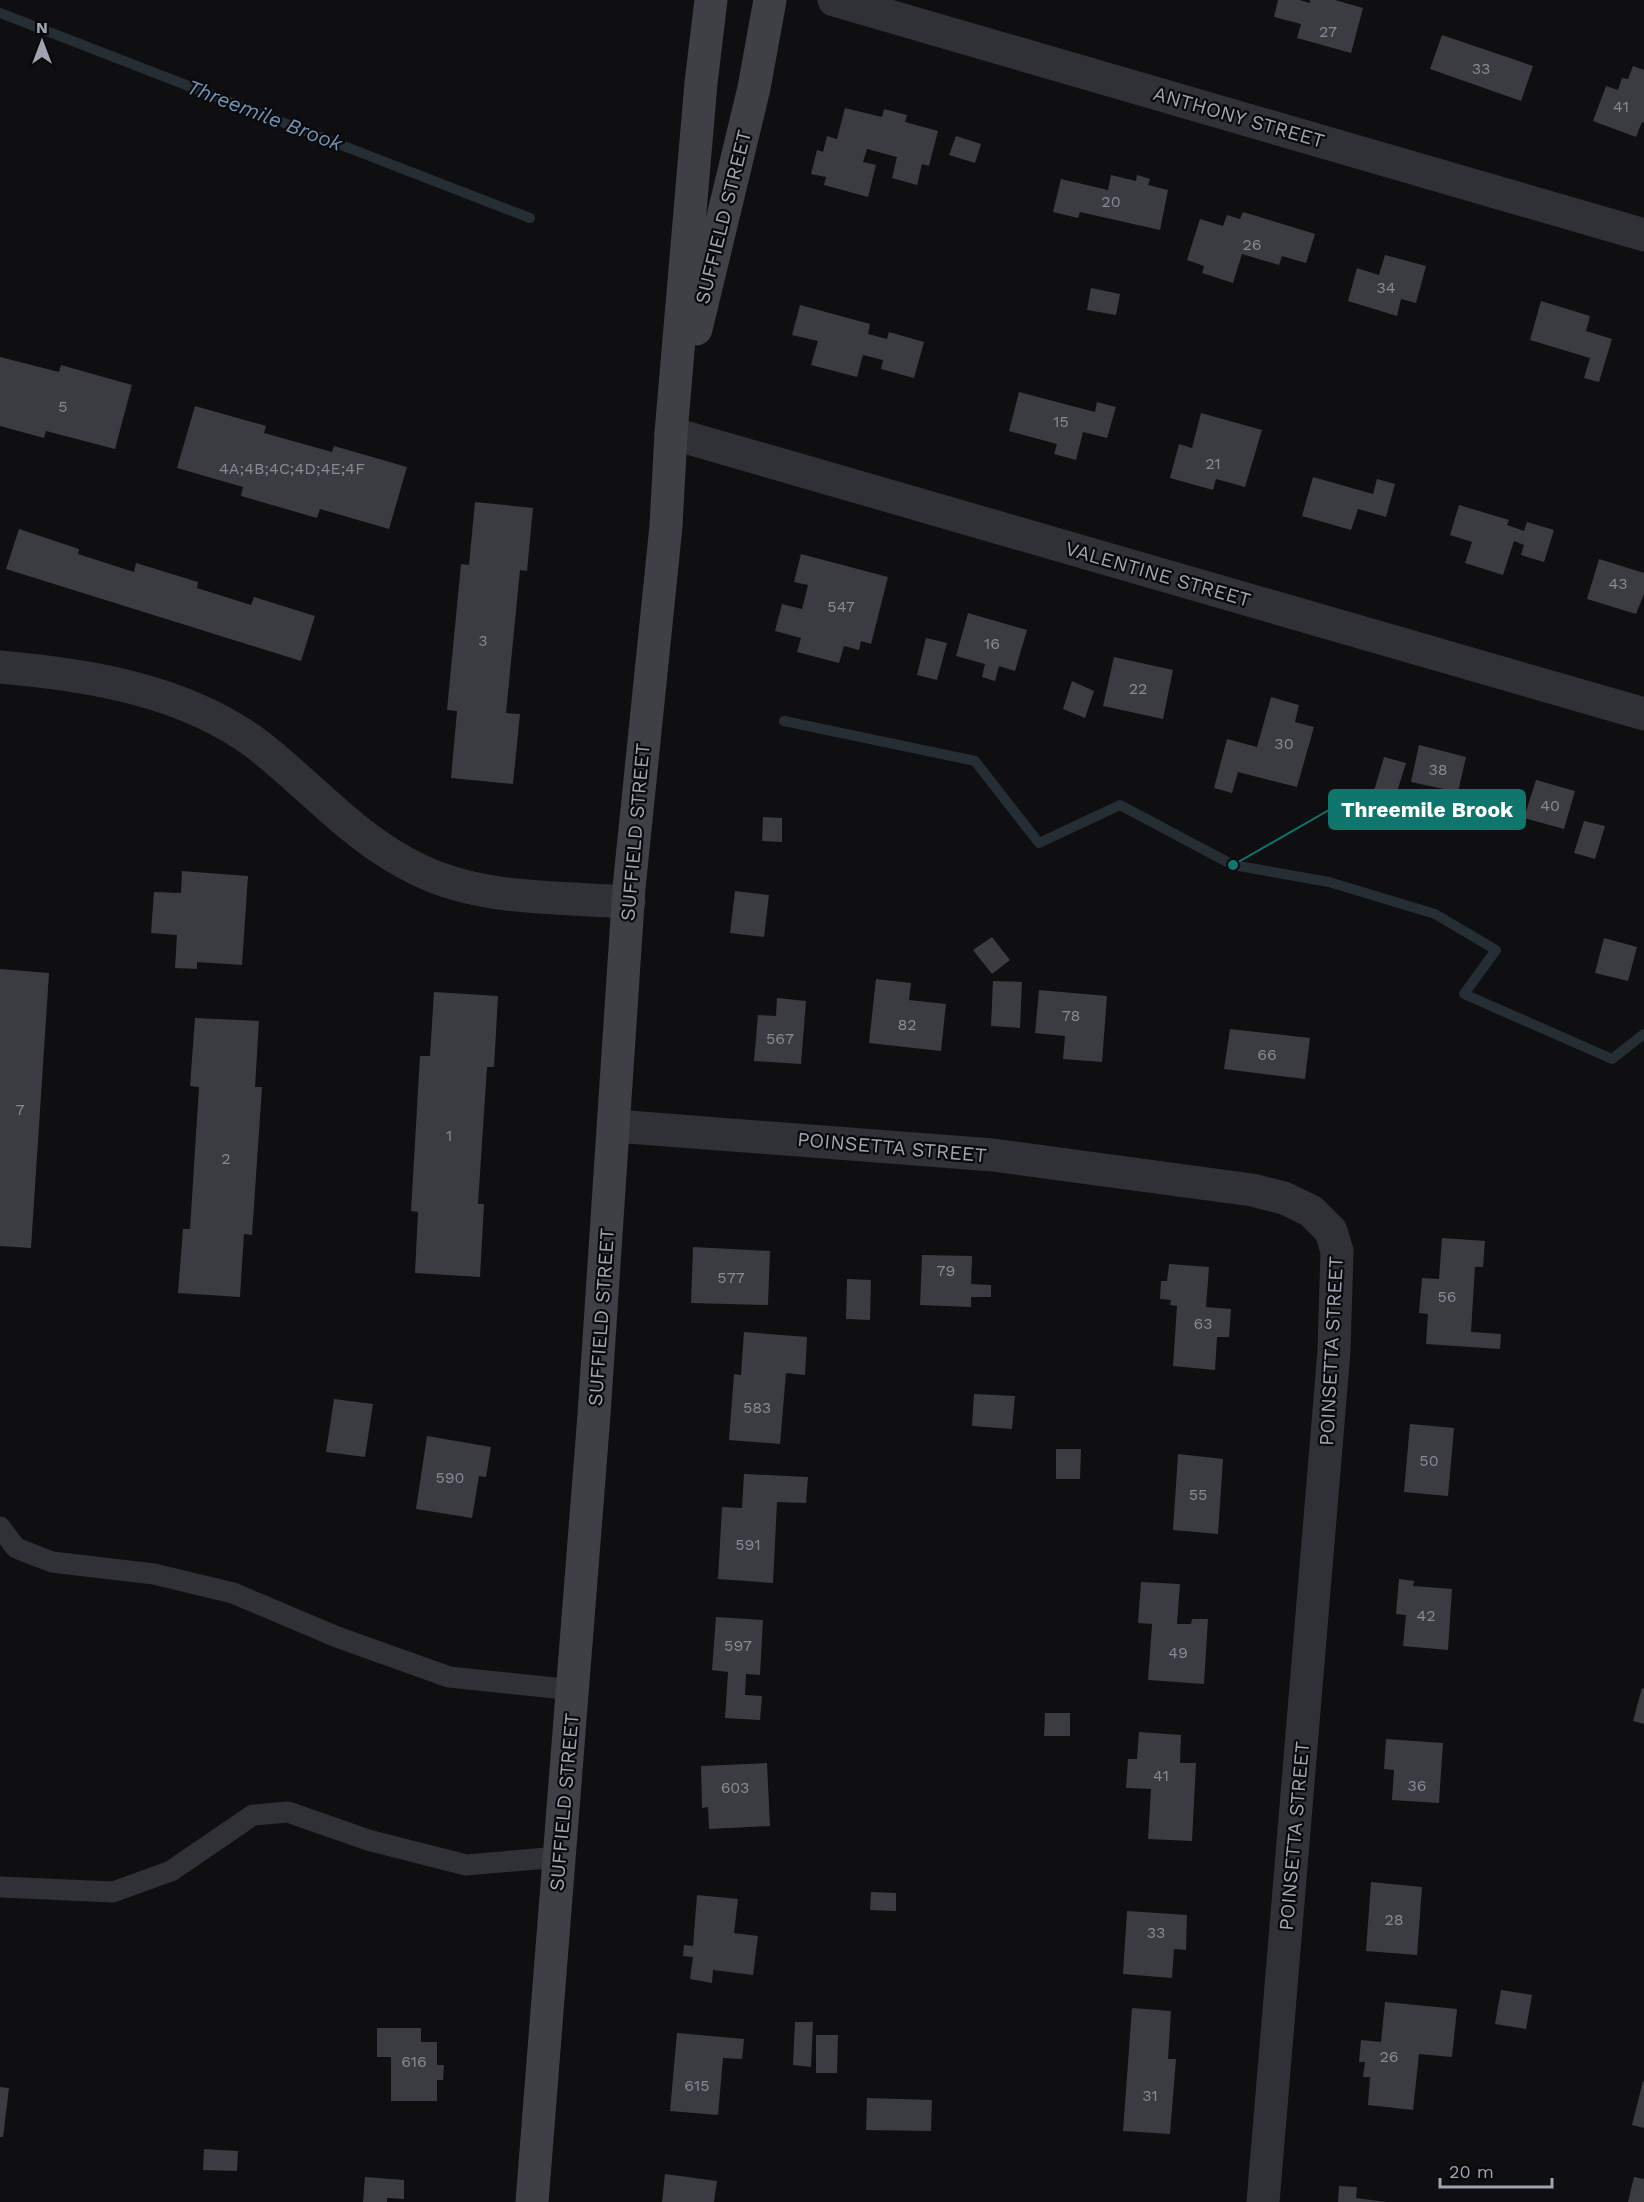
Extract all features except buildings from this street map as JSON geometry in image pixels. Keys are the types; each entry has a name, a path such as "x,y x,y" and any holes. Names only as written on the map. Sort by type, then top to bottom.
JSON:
{"main road":[{"name":"SUFFIELD STREET","path":"532,2202 574,1690 629,902 650,661 666,526 671,433 701,83 711,0"},
{"name":"SUFFIELD STREET","path":"671,433 754,88 770,0"}],"street":[{"name":"ANTHONY STREET","path":"834,0 1644,235"},
{"name":"VALENTINE STREET","path":"671,433 1644,714"},
{"path":"0,667 87,677 137,688 180,703 257,745 363,838 419,871 437,878 492,892 629,902"},
{"name":"POINSETTA STREET","path":"615,1126 993,1155 1251,1190 1298,1204 1323,1221 1331,1231 1337,1251 1336,1323 1263,2202"}],"lane":[{"path":"0,1527 16,1548 52,1562 154,1574 233,1593 337,1637 450,1677 574,1690"},
{"path":"0,1887 113,1892 171,1871 253,1815 288,1812 368,1840 466,1865 560,1857"}],"waterway":[{"name":"Threemile Brook","path":"0,13 530,218"},
{"name":"Threemile Brook","path":"784,721 975,761 1039,843 1120,805 1233,865 1329,882 1435,914 1496,950 1464,994 1612,1059 1644,1034"}],"place":[{"name":"Threemile Brook","path":"1233,865"}]}
